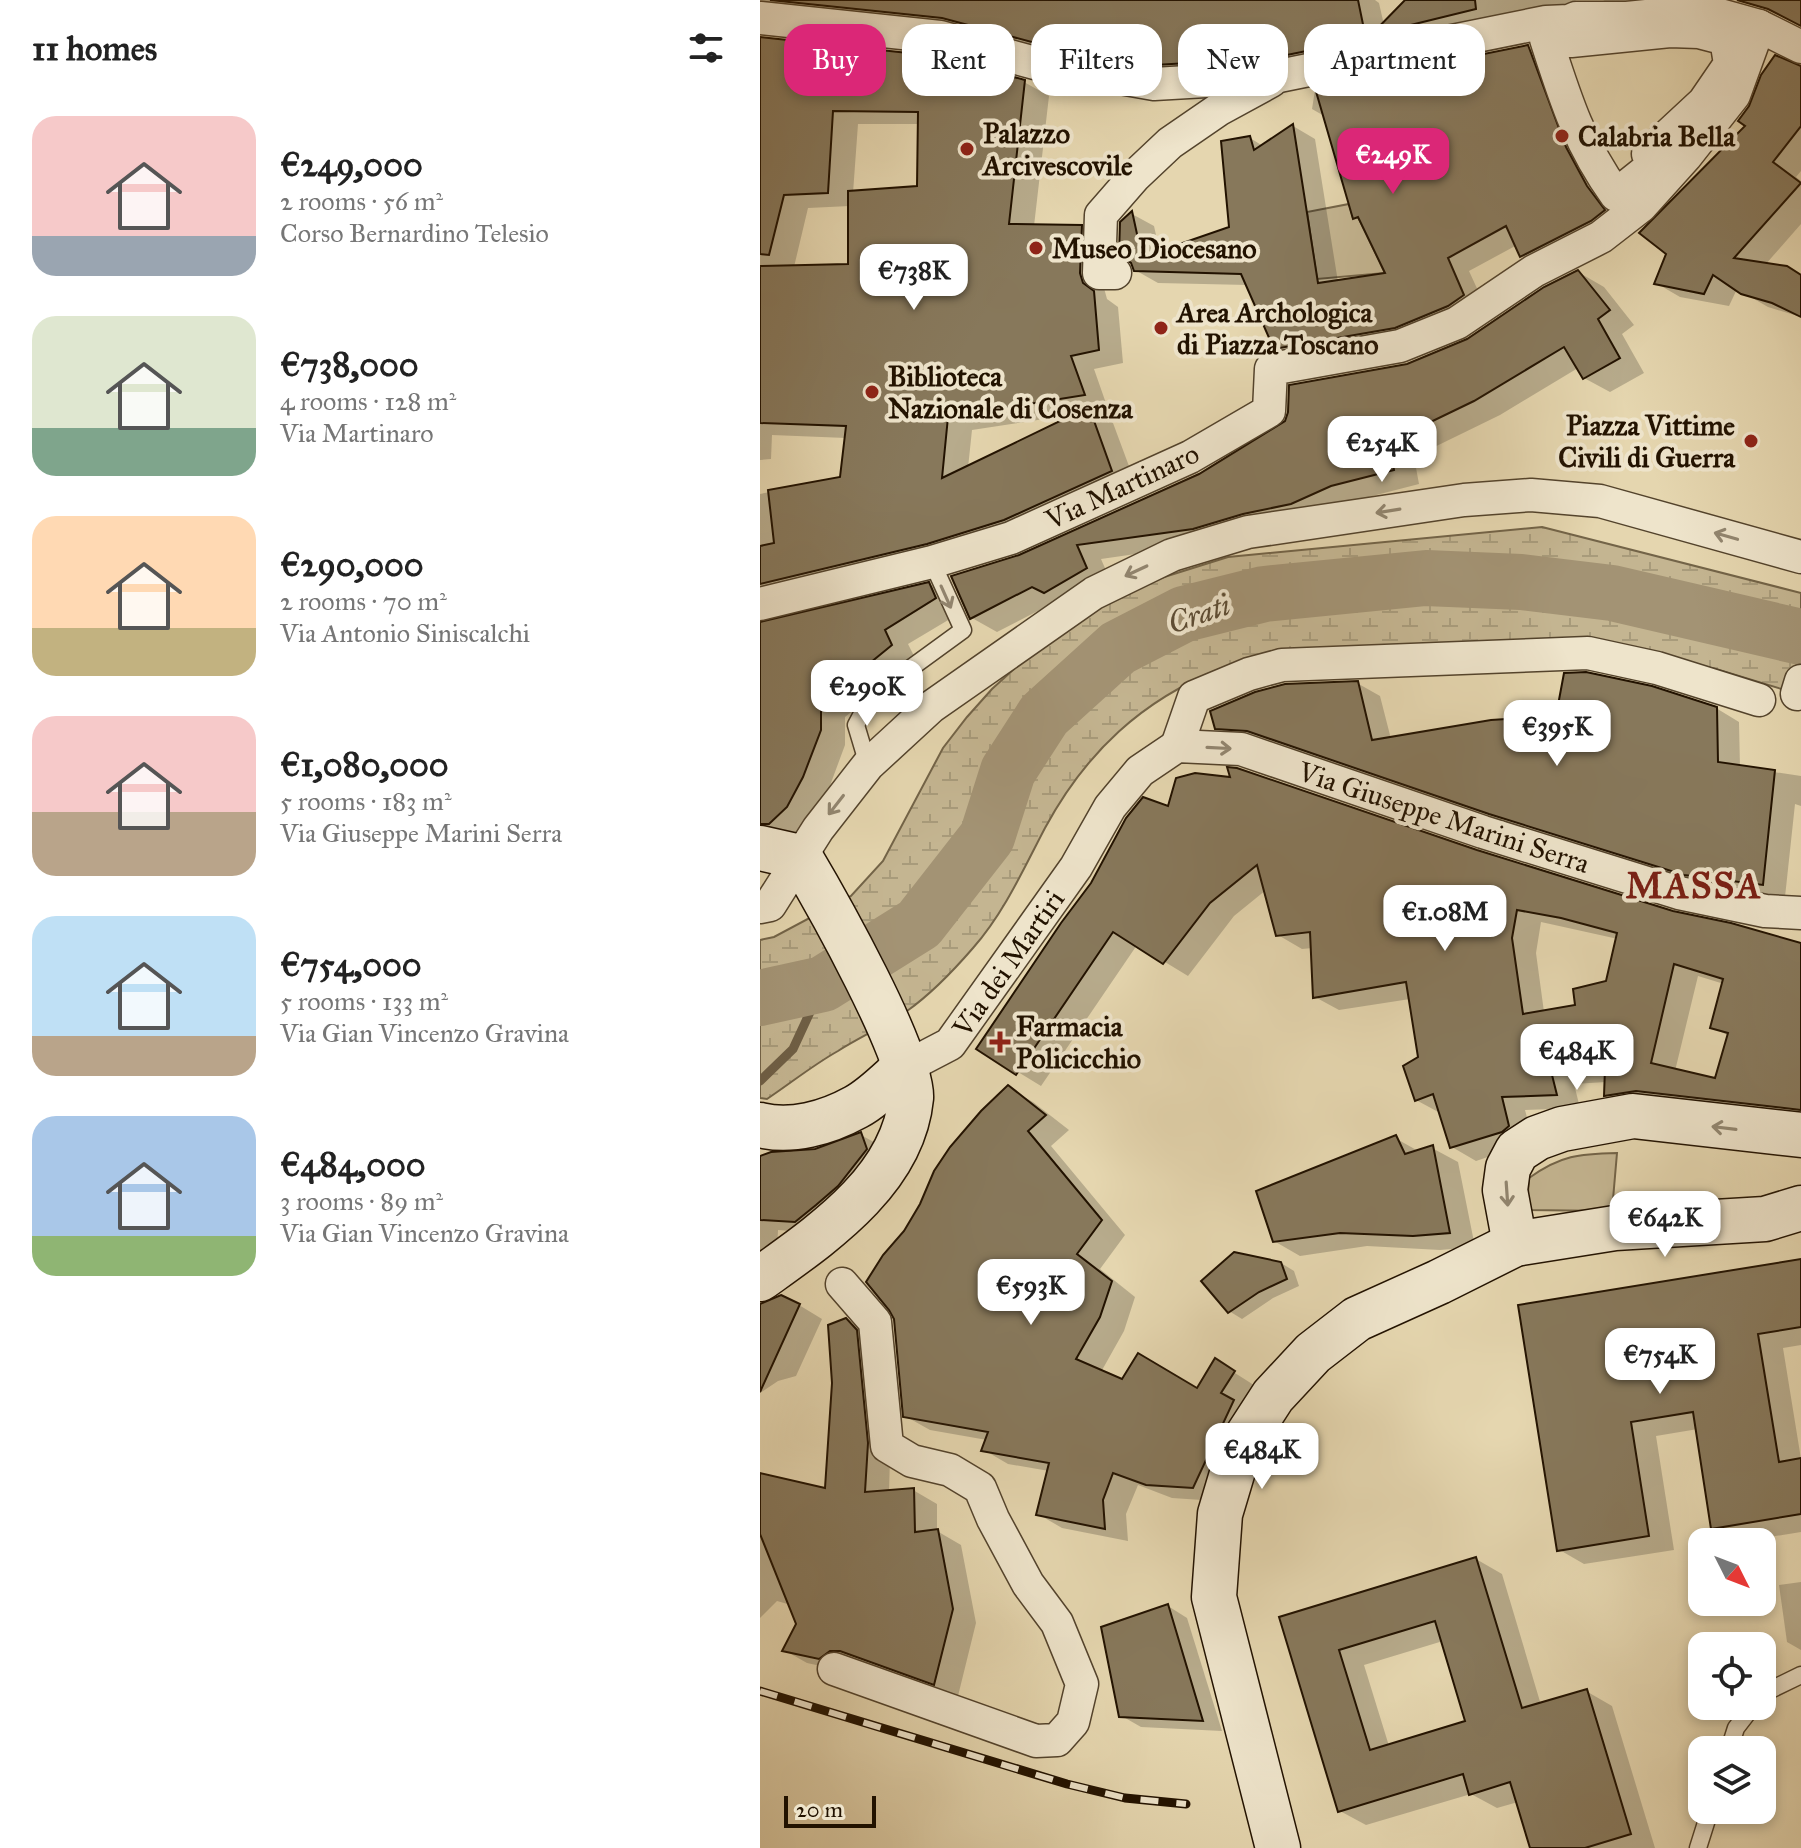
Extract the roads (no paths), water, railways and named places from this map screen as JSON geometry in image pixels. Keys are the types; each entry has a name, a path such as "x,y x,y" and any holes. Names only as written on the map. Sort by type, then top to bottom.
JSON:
{"street":[{"path":"1288,73 1546,22 1569,21 1577,9 1627,18 1702,10 1759,26 1801,47"},
{"path":"760,18 940,37 1035,63 1154,84 1178,82"},
{"path":"1726,90 1730,64 1726,39 1699,32 1670,31 1571,41 1546,39 1573,121 1599,171 1616,195 1656,163 1648,154 1704,102 1726,90 1759,26"},
{"name":"Via Martinaro","path":"932,562 1011,538 1190,457 1269,411 1271,369 1400,346 1457,323 1534,271 1601,237 1641,206 1686,156 1726,90"},
{"path":"1115,273 1099,273 1101,215 1135,176 1170,143 1243,96"},
{"path":"765,906 780,852 818,829 868,765 931,707 1094,593 1172,555 1248,532 1464,500 1531,495 1600,501 1801,557"},
{"path":"760,604 932,562"},
{"path":"1177,746 1194,697 1249,674 1282,665 1588,653 1657,668 1759,700"},
{"name":"Via dei Martiri","path":"899,1053 950,1044 1076,867 1110,807 1140,771 1177,746"},
{"name":"Via Giuseppe Marini Serra","path":"1177,746 1241,749 1483,832 1679,893 1765,911 1801,913"},
{"path":"760,1279 822,1235 862,1199 899,1144 911,1097 899,1053 830,908 780,852"},
{"path":"760,1118 784,1111 849,1081 899,1053"},
{"path":"760,1125 777,1129 796,1128 857,1107 899,1053"},
{"path":"1515,1244 1505,1190 1508,1168 1517,1151 1537,1138 1562,1129 1633,1116 1801,1135"},
{"path":"1278,1848 1214,1597 1220,1514 1240,1447 1273,1396 1313,1353 1357,1319 1515,1244 1615,1228 1765,1219 1801,1208"},
{"path":"834,1669 1036,1741 1057,1740 1073,1722 1082,1684 1057,1623 1028,1584 998,1530 980,1488 950,1470 912,1461 887,1446 875,1322 842,1284"}],"lane":[{"path":"868,765 856,725 871,697 963,630 932,562"},
{"path":"1776,1687 1801,1675"},
{"path":"1698,1848 1706,1824"}],"waterway":[{"name":"Crati","path":"760,998 823,984 919,924 987,837 1008,771 1044,715 1118,648 1184,614 1264,594 1426,578 1521,582 1612,593 1801,637"},
{"path":"760,1081 793,1049 823,984"}],"railway":[{"path":"760,1691 1067,1784 1125,1798 1186,1804"}],"place":[{"name":"Calabria Bella","path":"1562,136"},
{"name":"Palazzo Arcivescovile","path":"967,149"},
{"name":"Museo Diocesano","path":"1036,248"},
{"name":"Area Archologica di Piazza Toscano","path":"1161,328"},
{"name":"Biblioteca Nazionale di Cosenza","path":"872,392"},
{"name":"Piazza Vittime Civili di Guerra","path":"1751,441"},
{"name":"Farmacia Policicchio","path":"1000,1042"}],"district":[{"name":"MASSA","path":"1694,885"}]}
